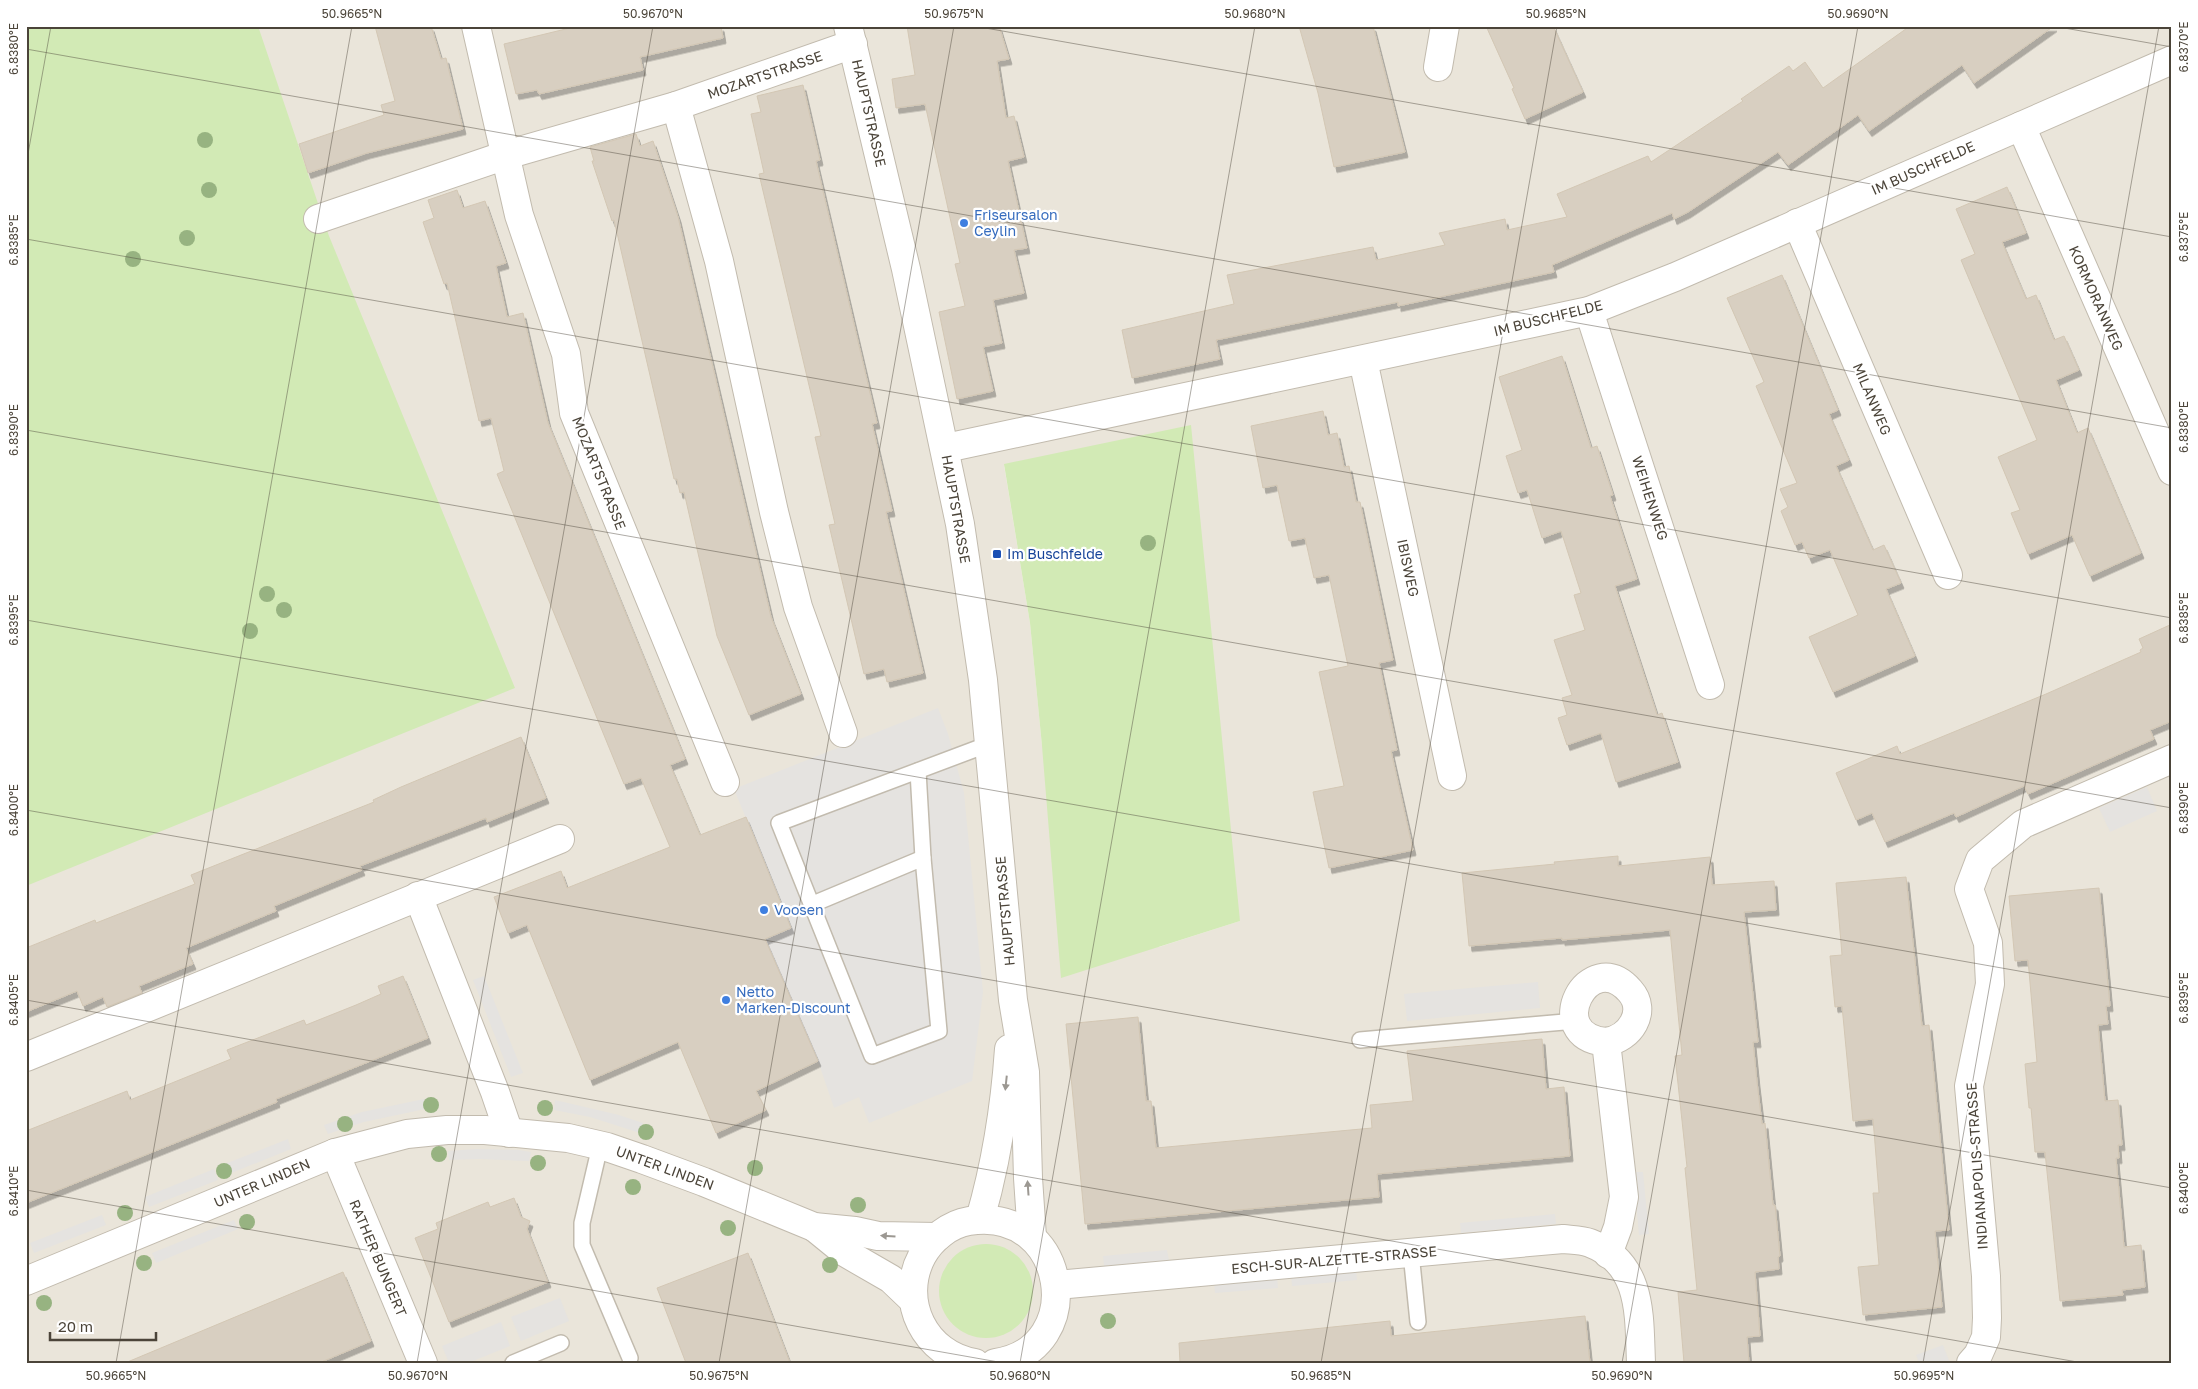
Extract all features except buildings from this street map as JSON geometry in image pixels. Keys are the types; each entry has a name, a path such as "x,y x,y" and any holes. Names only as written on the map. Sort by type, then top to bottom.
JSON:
{"street":[{"path":"476,26 506,155"},
{"path":"1438,66 1445,26"},
{"name":"MOZARTSTRASSE","path":"318,220 506,155 676,106 851,35"},
{"name":"HAUPTSTRASSE","path":"851,35 946,448 962,534 983,680 1013,1000 1025,1072 1032,1237"},
{"name":"IM BUSCHFELDE","path":"946,448 1589,311 1675,277 2172,60"},
{"path":"676,106 719,261 774,512 798,607 843,733"},
{"name":"KORMORANWEG","path":"2021,126 2172,471"},
{"name":"MOZARTSTRASSE","path":"506,155 519,215 566,354 574,413 725,782"},
{"name":"MILANWEG","path":"1797,223 1948,575"},
{"name":"WEIHENWEG","path":"1589,311 1710,685"},
{"name":"IBISWEG","path":"1363,360 1452,776"},
{"name":"INDIANAPOLIS-STRASSE","path":"1971,1363 1978,1355 1986,1337 1987,1318 1985,1267 1968,1086 1990,984 1988,943 1969,889 1980,860 2023,824 2172,759"},
{"path":"26,1057 560,839"},
{"path":"418,896 509,1132"},
{"path":"1606,978 1624,985 1634,999 1636,1018 1627,1033 1617,1040 1606,1042 1591,1038 1583,1033 1576,1021 1574,1009 1578,994 1586,985 1606,978"},
{"name":"HAUPTSTRASSE","path":"980,1219 996,1156 1006,1092 1013,1000"},
{"path":"1606,1042 1624,1197 1618,1227 1608,1254 1626,1269 1633,1283 1638,1302 1641,1363"},
{"name":"UNTER LINDEN","path":"26,1281 335,1153 407,1134 447,1130 509,1132 568,1138 600,1146 704,1182 814,1227 855,1231 878,1236 937,1237"},
{"name":"RATHER BUNGERT","path":"335,1153 423,1363"},
{"path":"975,1363 962,1361 944,1352 928,1338 920,1323 912,1299 912,1285 916,1266 924,1251 937,1237 950,1228 964,1222 980,1219 1000,1221 1016,1226 1032,1237 1048,1258 1057,1285 1055,1309 1038,1354 1021,1355 1001,1362"},
{"name":"UNTER LINDEN","path":"814,1227 846,1253 891,1279 912,1299"},
{"name":"ESCH-SUR-ALZETTE-STRASSE","path":"1057,1285 1563,1238 1590,1243 1608,1254"}],"lane":[{"path":"918,771 923,858 939,1031 872,1056 813,904 779,823 989,744"},
{"path":"813,904 923,858"},
{"path":"1360,1040 1576,1021"},
{"path":"600,1146 582,1223 582,1245 630,1358"},
{"path":"1412,1253 1418,1322"},
{"path":"513,1363 561,1343"}],"shaded area":[{"path":"26,26 2172,26 2172,1363 26,1363","holes":["1004,465 1240,921 1159,947 1042,746 1030,623"]},
{"path":"938,708 948,734 964,793 983,992 972,1081 869,1123 859,1097 834,1108 818,1061 765,939 791,928 734,789"},
{"path":"2147,787 2157,811 2110,832 2099,808"},
{"path":"484,976 523,1073 511,1077 473,980"},
{"path":"1538,982 1540,1008 1407,1021 1404,994"},
{"path":"424,1099 425,1109 364,1122 328,1134 324,1125 362,1112"},
{"path":"555,1100 619,1115 643,1123 640,1133 590,1117 554,1110"},
{"path":"288,1139 291,1149 229,1174 225,1164"},
{"path":"477,1149 531,1152 529,1161 449,1160 448,1151"},
{"path":"214,1169 218,1180 149,1207 145,1197"},
{"path":"1633,1172 1643,1172 1649,1234 1639,1235"},
{"path":"1555,1214 1556,1224 1461,1233 1460,1223"},
{"path":"102,1215 106,1225 34,1253 30,1243"},
{"path":"234,1220 238,1229 156,1263 152,1253"},
{"path":"1167,1250 1169,1260 1104,1266 1103,1256"},
{"path":"1356,1269 1357,1280 1292,1286 1291,1275"},
{"path":"1277,1276 1278,1288 1215,1293 1214,1282"},
{"path":"560,1298 569,1321 521,1341 511,1317"},
{"path":"501,1322 510,1346 468,1363 449,1363 442,1346"},
{"path":"1943,1345 1950,1363 1919,1363 1916,1355"}],"green space":[{"path":"26,26 258,26 329,236 515,688 26,886"},
{"path":"1191,425 1240,921 1061,978 1030,623 1004,464"},
{"path":"986,1244 1004,1248 1019,1258 1029,1273 1033,1291 1029,1309 1019,1324 1004,1334 986,1338 968,1334 953,1324 943,1309 939,1291 943,1273 953,1258 968,1248"}],"place":[{"name":"Friseursalon Ceylin","path":"964,223"},
{"name":"Im Buschfelde","path":"997,554"},
{"name":"Voosen","path":"764,910"},
{"name":"Netto Marken-Discount","path":"726,1000"}]}
